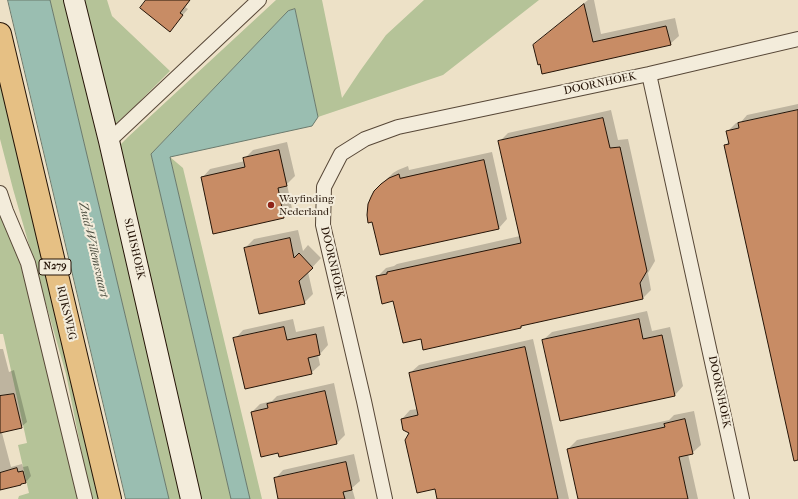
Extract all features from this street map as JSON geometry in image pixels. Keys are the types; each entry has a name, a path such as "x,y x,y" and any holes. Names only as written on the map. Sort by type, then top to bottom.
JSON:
{"main road":[{"name":"RIJKSWEG","path":"0,34 110,499"}],"street":[{"name":"SLUISHOEK","path":"74,0 109,141 191,499"},
{"path":"109,141 259,0"},
{"name":"DOORNHOEK","path":"385,499 323,225 324,187 341,154 366,139 398,127 649,74 798,39"},
{"name":"DOORNHOEK","path":"649,74 742,499"},
{"path":"0,193 28,263 85,499"}],"green space":[{"path":"50,0 64,0 129,270 181,499 169,499"},
{"path":"81,0 107,0 112,16 170,71 112,127"},
{"path":"276,0 322,0 342,98 386,35 424,0 539,0 443,75 318,117 295,9 288,11 151,154 231,499 200,499 117,148"},
{"path":"0,57 104,499 91,499 66,374 0,139"},
{"path":"170,157 183,168 262,499 250,499"},
{"path":"0,192 32,306 78,499 18,499 19,496 29,493 18,445 27,443 3,334 0,334"}],"water":[{"name":"Zuid-Willemsvaart","path":"8,0 50,0 169,499 126,499"},
{"path":"295,9 318,117 312,126 170,157 250,499 231,499 151,154 288,11"}],"building":[{"path":"146,0 190,0 180,13 183,15 170,32 140,8"},
{"path":"584,4 593,42 666,26 671,45 542,74 533,45"},
{"path":"798,110 798,460 794,461 724,145 729,144 726,131 739,128 738,123"},
{"path":"603,118 610,148 620,147 647,271 640,283 643,299 521,326 521,328 423,350 421,339 403,343 393,301 382,304 376,276 387,274 387,272 521,243 498,141"},
{"path":"279,150 287,186 278,188 284,218 213,234 201,177 245,167 243,158"},
{"path":"484,160 499,229 380,255 372,222 368,223 367,215 368,204 371,197 374,191 381,184 389,178 399,174 400,178"},
{"path":"290,238 294,258 299,253 313,268 299,281 305,304 259,314 244,248"},
{"path":"639,319 643,339 662,335 675,396 560,421 542,340"},
{"path":"284,327 287,340 316,334 320,355 308,358 312,374 245,389 233,338"},
{"path":"525,347 558,499 437,499 435,489 417,493 405,440 409,433 403,430 401,419 418,415 409,373"},
{"path":"325,391 337,444 279,457 278,453 261,457 251,412 268,408 267,404"},
{"path":"14,394 22,428 0,433 0,396"},
{"path":"685,419 693,454 679,457 688,499 578,499 567,449 665,427 664,424"},
{"path":"346,462 352,490 343,492 345,499 278,499 274,478"},
{"path":"17,468 18,472 23,471 26,483 0,490 0,473"}],"place":[{"name":"Wayfinding Nederland","path":"271,205"}]}
